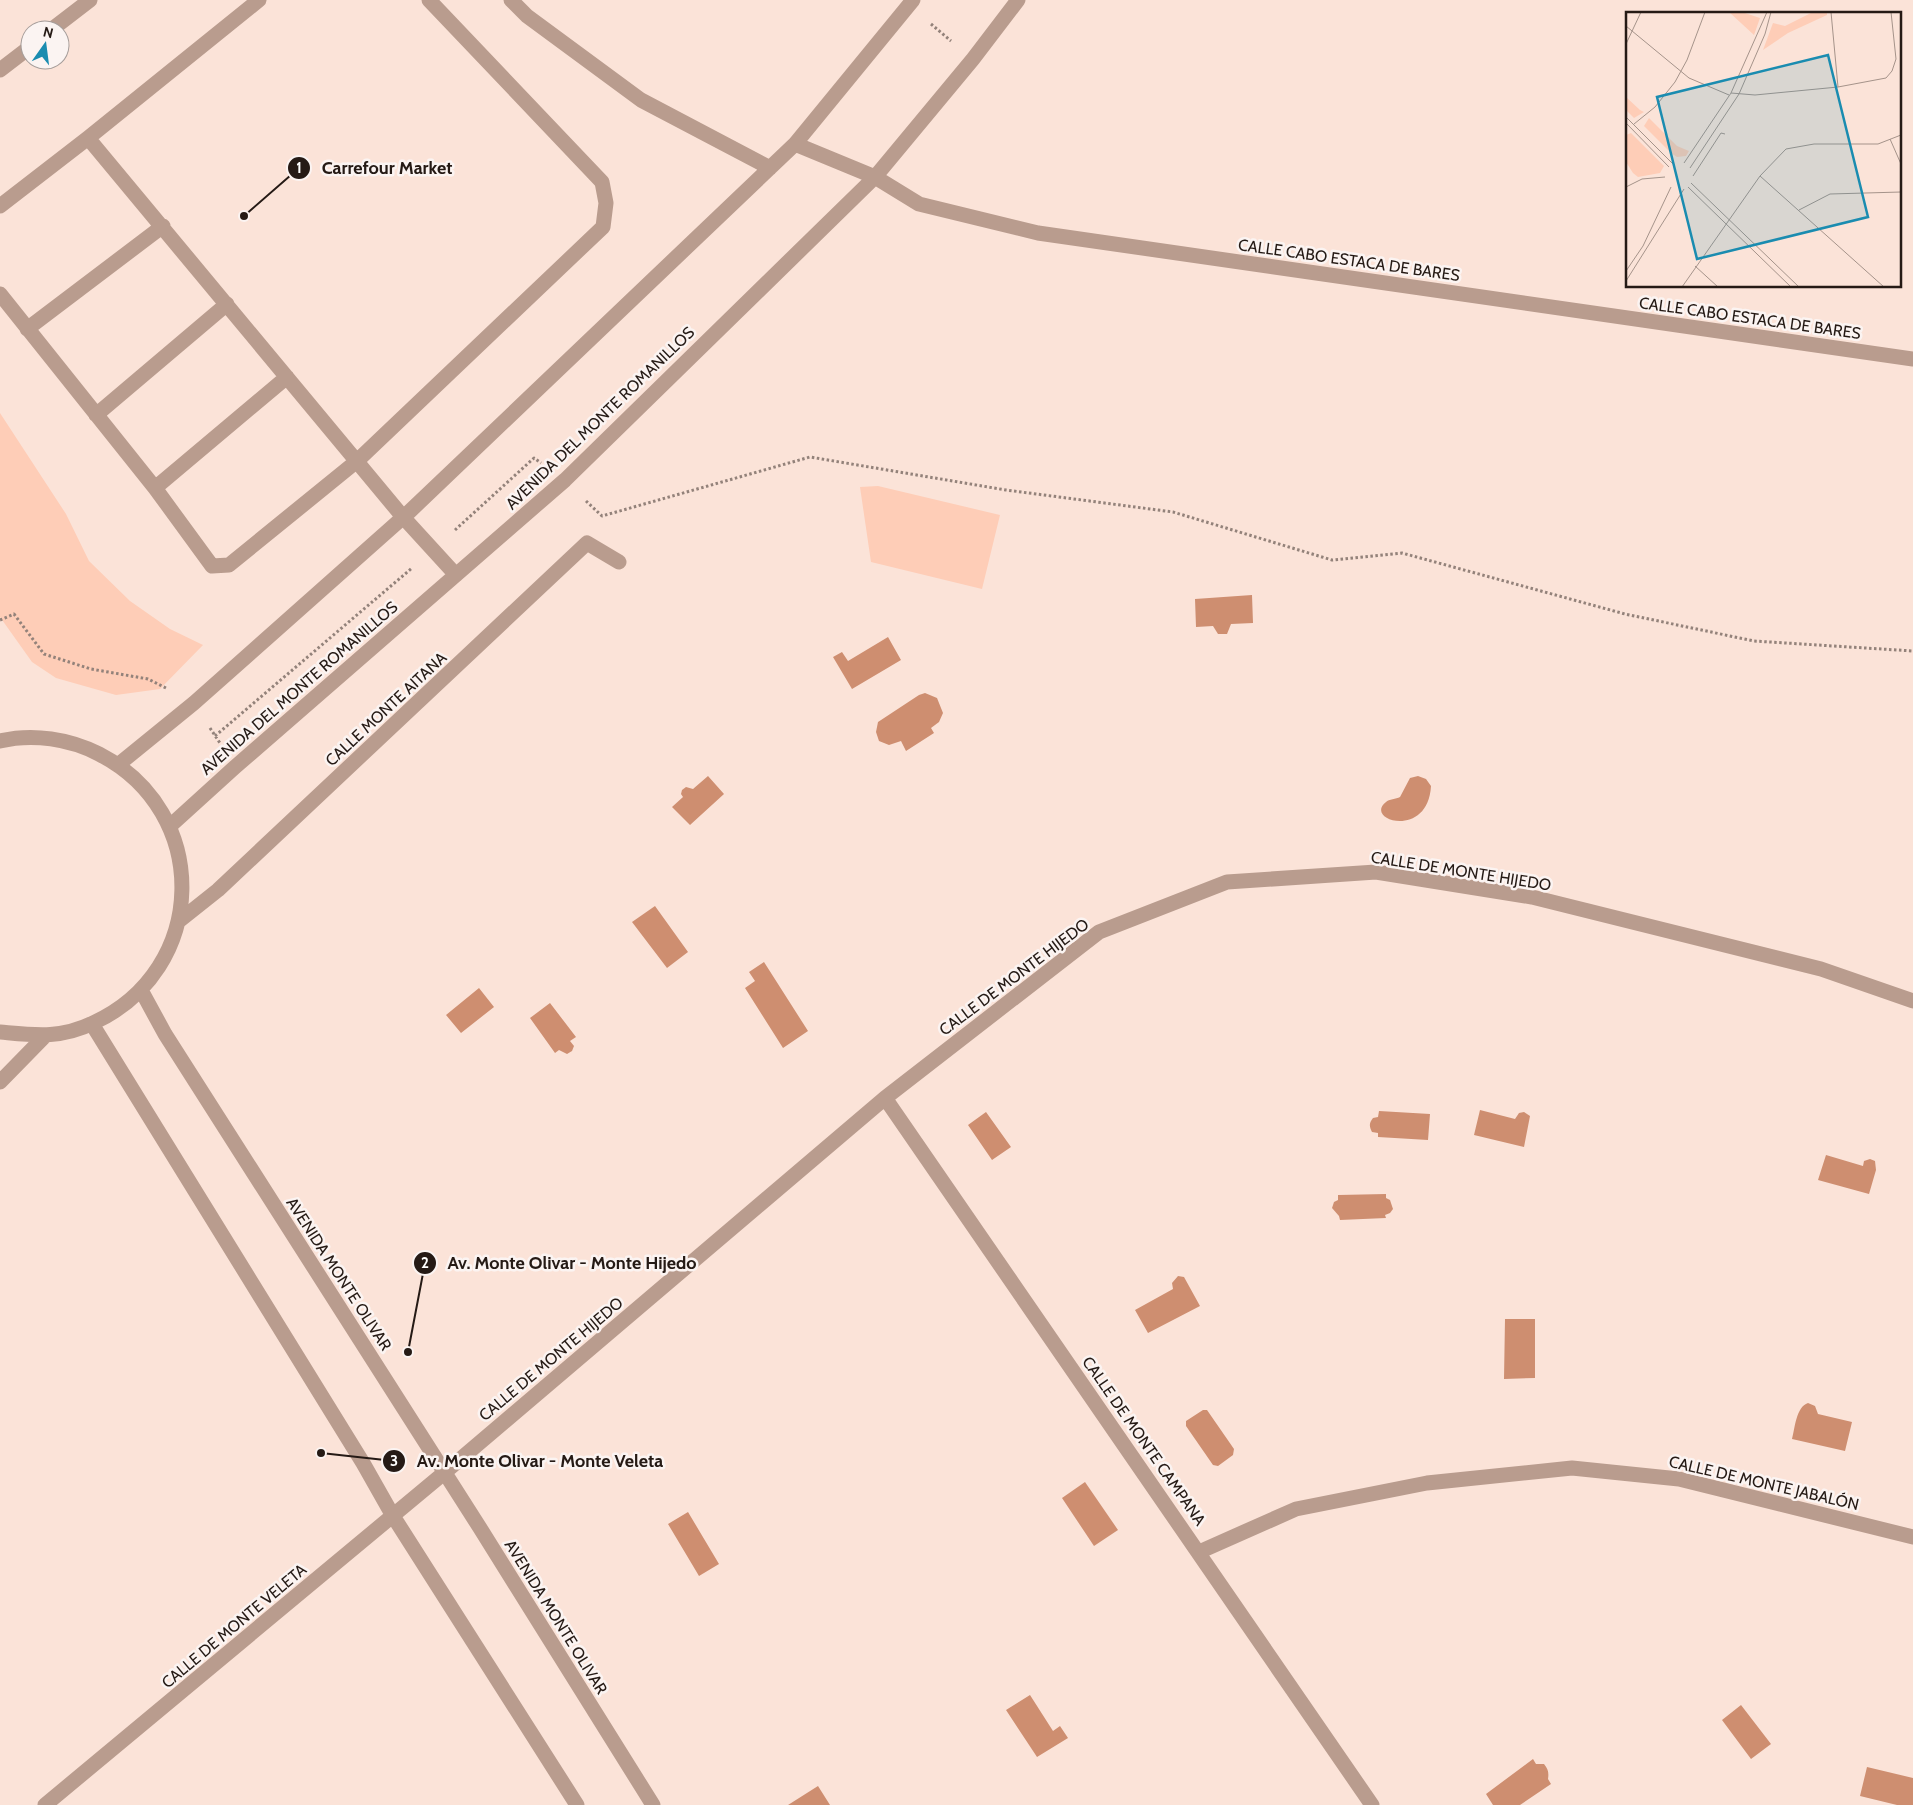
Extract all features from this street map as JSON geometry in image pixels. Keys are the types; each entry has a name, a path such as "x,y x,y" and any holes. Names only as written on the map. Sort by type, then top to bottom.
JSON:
{"street":[{"path":"64,20 90,0"},
{"path":"0,206 88,138 258,0"},
{"path":"0,294 155,488 212,566 228,565 357,461 603,227 606,203 602,182 429,0"},
{"path":"511,0 527,16 641,100 770,168"},
{"name":"AVENIDA DEL MONTE ROMANILLOS","path":"170,826 565,480 875,177 973,59 1018,0"},
{"path":"119,764 194,703 404,517 795,144 911,3"},
{"path":"0,70 20,54"},
{"path":"88,138 404,517 456,575"},
{"name":"CALLE CABO ESTACA DE BARES","path":"795,144 875,177 919,204 1038,233 1913,359"},
{"path":"27,329 163,226"},
{"path":"96,415 227,304"},
{"path":"155,488 287,377"},
{"name":"CALLE MONTE AITANA","path":"179,921 218,890 588,543 619,562"},
{"path":"0,1032 45,1036 69,1032 92,1024 119,1009 142,990 164,958 179,921 183,889 180,857 170,826 148,791 119,764 83,746 43,737 1,739"},
{"name":"CALLE DE MONTE HIJEDO","path":"444,1473 885,1098 1099,932 1227,882 1376,872 1532,897 1821,969 1913,1001"},
{"name":"AVENIDA MONTE OLIVAR","path":"142,990 165,1034 653,1805"},
{"path":"92,1024 364,1463 393,1516 577,1805"},
{"path":"0,1082 45,1036"},
{"name":"CALLE DE MONTE CAMPANA","path":"885,1098 1372,1805"},
{"name":"CALLE DE MONTE JABALÓN","path":"1199,1552 1296,1509 1427,1483 1572,1468 1679,1479 1913,1537"},
{"name":"CALLE DE MONTE VELETA","path":"45,1805 444,1473"}],"path":[{"path":"911,3 973,59"},
{"path":"215,736 433,550 534,458 565,480 602,516 810,457 1006,490 1174,512 1332,560 1402,553 1625,614 1754,641 1913,651"},
{"path":"0,620 14,614 44,654 91,669 148,679 194,703"}],"shaded area":[{"path":"0,413 66,514 89,561 130,601 170,629 203,645 160,689 116,695 56,678 32,662 0,617"},
{"path":"878,486 1000,515 982,589 871,562 860,487"},
{"path":"1252,595 1253,623 1231,624 1227,634 1218,634 1213,626 1196,627 1195,599"},
{"path":"888,637 901,660 852,689 833,657 842,652 848,661"},
{"path":"925,693 937,698 943,713 939,722 931,728 934,733 906,751 901,741 889,745 879,741 876,732 878,722"},
{"path":"708,776 724,794 690,825 672,807 683,797 681,794 682,790 686,787 693,789"},
{"path":"1418,776 1426,779 1431,786 1427,803 1419,814 1409,820 1399,821 1389,819 1383,815 1381,809 1386,802 1400,797 1410,778"},
{"path":"655,906 688,952 667,968 632,922"},
{"path":"764,962 808,1031 783,1048 745,988 755,981 749,972"},
{"path":"479,988 494,1007 461,1033 446,1015"},
{"path":"550,1003 576,1037 570,1041 574,1046 572,1051 567,1054 559,1050 555,1053 530,1018"},
{"path":"1480,1110 1515,1119 1519,1113 1524,1112 1530,1116 1524,1147 1474,1135"},
{"path":"1379,1111 1430,1114 1428,1140 1378,1137 1378,1133 1372,1132 1370,1125 1373,1118 1378,1117"},
{"path":"986,1112 1011,1147 992,1160 968,1125"},
{"path":"1826,1155 1863,1166 1864,1161 1870,1159 1875,1161 1876,1170 1869,1194 1818,1180"},
{"path":"1386,1194 1386,1198 1390,1200 1393,1209 1385,1215 1386,1218 1340,1220 1332,1208 1334,1202 1338,1200 1338,1195"},
{"path":"1178,1276 1184,1277 1200,1306 1148,1333 1135,1310 1173,1289 1172,1283"},
{"path":"1505,1319 1535,1319 1535,1378 1504,1379"},
{"path":"1808,1403 1815,1406 1818,1414 1852,1422 1845,1451 1792,1439 1798,1413"},
{"path":"1203,1410 1207,1410 1234,1449 1233,1455 1218,1466 1213,1465 1186,1426 1186,1421"},
{"path":"1085,1482 1118,1530 1094,1546 1062,1498"},
{"path":"688,1512 719,1564 699,1576 668,1524"},
{"path":"1030,1695 1053,1731 1060,1726 1068,1738 1037,1757 1006,1710"},
{"path":"1741,1705 1771,1744 1751,1759 1722,1720"},
{"path":"1533,1759 1536,1764 1544,1764 1551,1784 1520,1805 1493,1805 1486,1794"},
{"path":"1867,1767 1913,1778 1913,1805 1897,1805 1860,1796"},
{"path":"818,1786 830,1805 788,1805"}],"place":[{"name":"Carrefour Market","path":"244,216"},
{"name":"Av. Monte Olivar - Monte Hijedo","path":"408,1352"},
{"name":"Av. Monte Olivar - Monte Veleta","path":"321,1453"}]}
